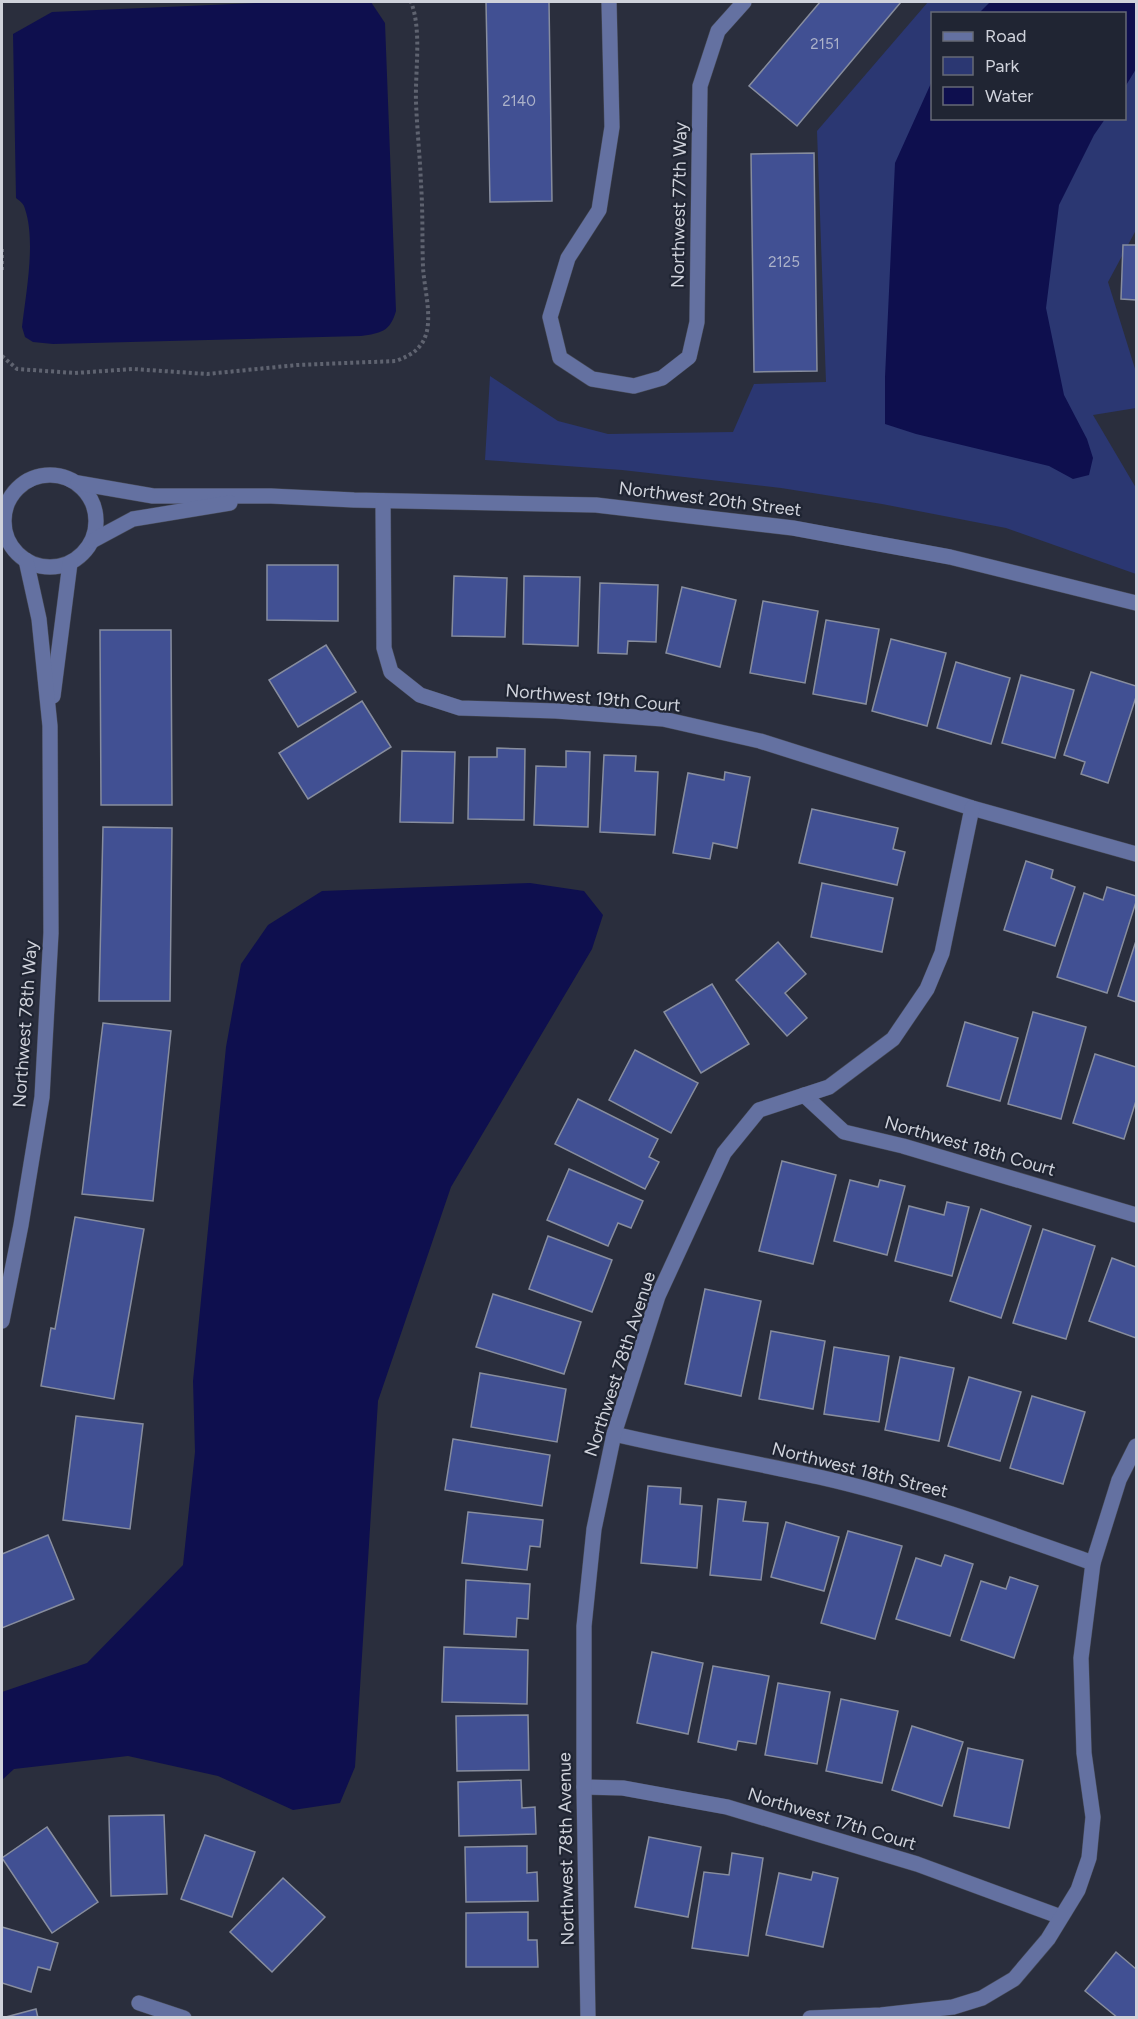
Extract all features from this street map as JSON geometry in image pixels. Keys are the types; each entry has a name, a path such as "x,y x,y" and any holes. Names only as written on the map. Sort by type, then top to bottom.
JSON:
{"street":[{"name":"Northwest 77th Way","path":"609,2 612,127 599,210 568,258 550,317 560,358 592,379 634,386 662,378 689,357 697,322 700,86 718,32 744,2"},
{"path":"47,474 63,476 78,483 89,495 96,509 97,526 92,541 83,554 70,563 54,567 39,566 14,555 4,524 5,502 20,485 47,474"},
{"name":"Northwest 20th Street","path":"78,483 153,496 271,496 383,501 596,505 793,528 950,557 1137,603"},
{"name":"Northwest 20th Street","path":"92,541 133,519 271,496"},
{"name":"Northwest 19th Court","path":"383,501 384,648 391,672 420,695 460,708 556,711 663,719 760,741 972,807 1137,854"},
{"name":"Northwest 78th Way","path":"2,1321 21,1225 42,1097 51,933 50,726 39,619 14,555"},
{"name":"Northwest 78th Way","path":"50,726 70,563"},
{"name":"Northwest 78th Avenue","path":"588,2018 584,1626 594,1528 614,1434 658,1296 724,1153 759,1110 829,1087 893,1039 927,989 942,953 972,807"},
{"name":"Northwest 18th Court","path":"804,1095 844,1132 903,1146 1137,1215"},
{"name":"Northwest 18th Street","path":"614,1434 691,1452 820,1477 953,1513 1093,1563"},
{"path":"810,2018 881,2015 953,2007 982,1998 1014,1979 1048,1939 1078,1890 1089,1858 1093,1817 1084,1753 1081,1658 1093,1563 1119,1480 1137,1446"},
{"name":"Northwest 17th Court","path":"584,1787 623,1788 727,1807 917,1864 1061,1917"},
{"path":"139,2003 184,2018"}],"path":[{"path":"2,356 17,369 35,372 75,373 133,369 207,374 297,365 396,360 416,351 423,343 427,329 427,309 423,268 422,184 416,103 416,26 411,2"},
{"path":"2,249 2,273"}],"green space":[{"path":"928,2 1136,2 1136,230 1108,282 1136,372 1136,408 1093,415 1136,488 1136,574 1006,528 882,504 781,488 622,470 485,460 490,376 558,421 608,434 733,432 754,384 826,382 817,131"}],"water":[{"path":"276,2 371,2 385,23 396,311 391,323 384,330 361,336 53,344 33,342 25,337 22,327 30,236 24,207 16,198 13,34 52,12"},
{"path":"990,2 1136,2 1136,69 1126,85 1126,12 980,12"},
{"path":"931,83 931,120 1104,120 1094,135 1059,205 1046,308 1064,395 1087,439 1093,458 1089,475 1073,479 1049,466 916,434 885,424 895,163"},
{"path":"530,883 584,891 603,915 592,949 451,1187 378,1401 355,1767 340,1803 293,1810 218,1776 128,1756 14,1769 2,1780 2,1692 87,1663 183,1565 195,1452 193,1381 226,1047 241,964 268,925 322,891"}],"building":[{"path":"486,2 549,2 552,201 490,202"},
{"path":"820,2 901,2 797,126 749,86"},
{"path":"814,153 817,371 754,372 751,154"},
{"path":"1123,245 1136,245 1136,300 1121,299"},
{"path":"267,565 338,565 338,621 267,620"},
{"path":"454,576 507,578 505,637 452,636"},
{"path":"524,576 580,577 578,646 523,644"},
{"path":"600,583 658,585 656,642 628,641 627,654 598,653"},
{"path":"682,587 736,600 720,667 666,653"},
{"path":"763,601 818,611 805,683 750,673"},
{"path":"826,620 879,629 866,704 813,694"},
{"path":"100,630 171,630 172,805 101,805"},
{"path":"891,639 946,653 927,726 872,711"},
{"path":"326,645 356,692 298,727 269,680"},
{"path":"956,662 1010,678 991,744 937,728"},
{"path":"1091,672 1136,686 1136,697 1108,783 1081,774 1085,762 1064,755"},
{"path":"1021,675 1074,690 1055,758 1002,743"},
{"path":"362,701 391,747 308,799 279,753"},
{"path":"497,748 525,749 524,820 468,819 469,757 497,757"},
{"path":"402,751 455,752 453,823 400,822"},
{"path":"566,751 590,752 588,827 534,825 536,766 566,767"},
{"path":"604,755 636,756 635,771 658,772 655,835 600,832"},
{"path":"725,772 750,777 737,848 713,843 710,859 673,853 688,773 724,780"},
{"path":"812,809 898,828 893,849 905,852 897,885 799,863"},
{"path":"103,827 172,828 170,1001 99,1001"},
{"path":"1026,861 1053,870 1051,878 1075,887 1055,946 1004,930"},
{"path":"822,883 893,898 882,952 811,937"},
{"path":"1107,887 1136,896 1136,902 1107,993 1057,977 1084,893 1103,900"},
{"path":"1136,941 1136,1002 1118,996"},
{"path":"778,942 806,974 785,993 807,1018 787,1036 736,980"},
{"path":"712,984 749,1044 701,1073 664,1012"},
{"path":"1033,1012 1086,1027 1061,1119 1008,1104"},
{"path":"965,1022 1018,1038 1000,1101 947,1086"},
{"path":"103,1023 171,1031 153,1201 82,1194"},
{"path":"635,1050 698,1083 671,1133 609,1100"},
{"path":"1095,1054 1136,1067 1136,1101 1124,1139 1073,1123"},
{"path":"578,1099 658,1139 649,1157 659,1162 645,1189 555,1144"},
{"path":"782,1161 836,1175 813,1264 759,1251"},
{"path":"569,1169 643,1201 631,1228 618,1223 608,1246 547,1220"},
{"path":"850,1180 878,1187 880,1180 905,1186 887,1255 834,1241"},
{"path":"947,1202 969,1207 952,1276 895,1261 909,1206 944,1215"},
{"path":"981,1209 1031,1226 1001,1318 950,1301"},
{"path":"75,1217 144,1229 114,1399 41,1386 51,1328 55,1329"},
{"path":"1043,1229 1095,1246 1066,1339 1013,1323"},
{"path":"548,1236 612,1260 592,1312 529,1289"},
{"path":"1112,1258 1136,1267 1136,1338 1089,1321"},
{"path":"705,1289 761,1301 741,1396 685,1384"},
{"path":"493,1294 581,1322 564,1374 476,1347"},
{"path":"771,1331 825,1341 813,1409 759,1399"},
{"path":"834,1347 889,1356 879,1422 824,1414"},
{"path":"900,1357 954,1368 939,1441 885,1430"},
{"path":"480,1373 566,1389 557,1442 471,1427"},
{"path":"969,1377 1021,1392 1000,1461 948,1446"},
{"path":"1032,1396 1085,1412 1063,1484 1010,1468"},
{"path":"76,1416 143,1424 130,1529 63,1520"},
{"path":"453,1439 550,1455 542,1506 445,1490"},
{"path":"648,1486 681,1488 680,1504 702,1506 697,1568 641,1563"},
{"path":"718,1499 746,1502 743,1521 768,1523 761,1580 710,1575"},
{"path":"468,1512 543,1520 540,1547 530,1546 527,1570 462,1563"},
{"path":"786,1522 839,1537 824,1591 771,1577"},
{"path":"848,1531 902,1546 875,1639 821,1623"},
{"path":"48,1535 74,1599 2,1628 2,1554"},
{"path":"945,1555 973,1564 950,1636 896,1619 916,1558 941,1566"},
{"path":"1010,1577 1038,1586 1014,1658 961,1640 981,1581 1006,1589"},
{"path":"466,1580 530,1584 528,1619 517,1618 516,1637 464,1634"},
{"path":"444,1647 528,1650 527,1704 442,1702"},
{"path":"652,1652 703,1663 688,1734 637,1723"},
{"path":"713,1666 769,1676 756,1744 738,1741 736,1750 698,1742"},
{"path":"778,1683 830,1692 817,1764 765,1755"},
{"path":"841,1699 898,1711 882,1783 826,1771"},
{"path":"528,1715 529,1770 457,1771 456,1716"},
{"path":"912,1726 963,1742 942,1806 892,1790"},
{"path":"968,1748 1023,1760 1009,1828 954,1816"},
{"path":"521,1780 522,1808 535,1807 536,1834 459,1836 458,1782"},
{"path":"164,1815 167,1894 111,1896 109,1816"},
{"path":"47,1827 98,1902 52,1933 2,1858"},
{"path":"205,1835 255,1852 232,1917 181,1899"},
{"path":"649,1837 701,1847 688,1917 635,1907"},
{"path":"527,1846 527,1873 537,1872 538,1901 466,1902 465,1847"},
{"path":"732,1853 763,1858 748,1956 692,1948 704,1872 729,1875"},
{"path":"813,1872 838,1878 823,1947 766,1935 779,1873 811,1880"},
{"path":"283,1878 325,1917 272,1972 230,1932"},
{"path":"528,1912 528,1940 537,1940 538,1967 466,1967 466,1913"},
{"path":"2,1927 58,1943 50,1970 38,1967 31,1992 2,1983"},
{"path":"1116,1952 1136,1969 1136,2018 1118,2018 1085,1991"},
{"path":"36,2009 38,2018 2,2018"}]}
